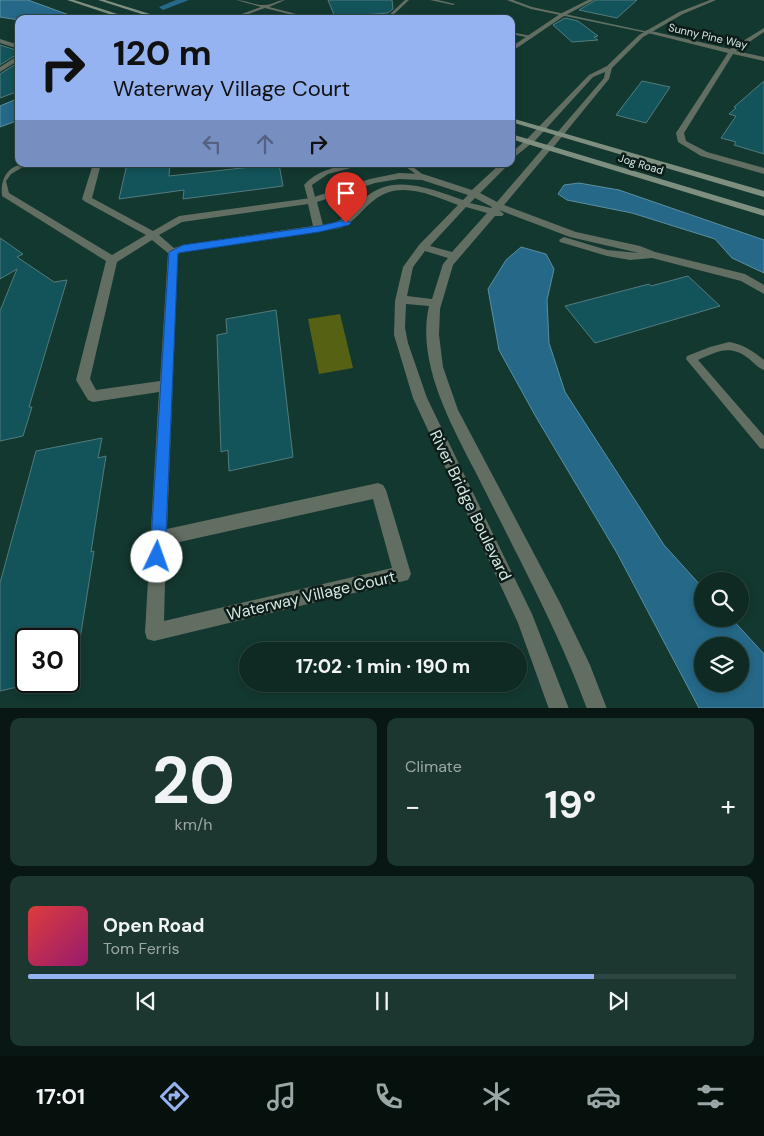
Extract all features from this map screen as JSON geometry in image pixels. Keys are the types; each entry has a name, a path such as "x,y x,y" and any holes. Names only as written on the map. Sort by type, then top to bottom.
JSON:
{"main road":[{"path":"69,0 117,15"},
{"path":"100,0 151,15"},
{"name":"Jog Road","path":"515,121 764,194"},
{"name":"Jog Road","path":"515,137 764,213"}],"street":[{"path":"515,47 562,15 592,0"},
{"path":"515,154 591,76 609,68 648,32 681,13 714,0"},
{"path":"764,30 732,51 680,133 682,142 704,154 764,170"},
{"name":"Sunny Pine Way","path":"648,32 764,59"},
{"path":"0,41 15,46"},
{"path":"0,70 15,60"},
{"name":"River Bridge Boulevard","path":"597,708 583,672 553,607 445,394 437,366 433,336 435,303 448,264 607,78 609,68"},
{"path":"18,167 8,172 2,181 5,194 112,260"},
{"path":"95,167 87,199 153,235 174,252 183,248 319,229 346,223 358,214 368,200 376,194 400,186 422,188 463,204 508,211 574,235 640,249 652,255 745,278 764,290"},
{"name":"River Bridge Boulevard","path":"502,167 463,204 423,247 408,267 401,298 400,334 420,398 526,620 559,708"},
{"path":"166,386 93,396 83,380 112,260 179,219 312,201 399,176 423,177 474,194 495,208 595,250 635,258 652,255"},
{"path":"312,201 319,229"},
{"path":"423,247 454,256"},
{"name":"Waterway Village Court","path":"158,539 378,490 402,574 154,632 158,539 166,386 174,252"},
{"path":"401,298 435,303"}],"lane":[{"path":"238,0 298,15"},
{"path":"243,15 283,0"},
{"path":"391,15 407,0"},
{"path":"432,0 454,4"},
{"path":"509,0 522,6 648,32"},
{"path":"515,34 530,37"},
{"path":"312,201 308,185 313,179 321,174 351,167"},
{"path":"409,167 423,177"},
{"path":"764,366 745,350 726,345 690,359 764,444"}],"green space":[{"path":"340,314 353,368 319,374 308,319"}],"water":[{"path":"0,0 28,0 69,15 15,15 15,19 0,17"},
{"path":"15,100 15,121 0,127 0,106"},
{"path":"579,183 619,190 764,240 764,273 732,258 715,239 632,213 567,200 558,194 564,185"},
{"path":"521,247 546,254 554,269 547,300 549,343 565,392 664,545 694,578 694,627 739,627 748,637 694,637 694,692 749,692 749,638 764,654 764,708 699,708 617,553 536,417 499,350 488,289 506,260"}],"building":[{"path":"328,0 392,0 393,9 388,13 334,15"},
{"path":"596,0 637,0 617,18 579,10"},
{"path":"565,18 578,21 598,36 594,37 598,40 572,42 553,25"},
{"path":"0,45 15,50 15,56 0,65"},
{"path":"15,65 15,92 0,98 0,74"},
{"path":"642,81 670,87 646,123 616,115"},
{"path":"764,81 764,154 734,145 736,142 721,138 736,116 729,114 736,108 734,107"},
{"path":"126,167 170,167 169,176 252,167 280,167 283,186 183,199 184,190 119,199"},
{"path":"0,238 23,254 17,257 54,282 67,280 29,407 32,407 23,436 0,441 0,311 17,269 0,279"},
{"path":"688,276 720,306 595,343 565,306 649,284 651,286"},
{"path":"276,310 293,457 229,471 228,450 221,452 217,335 227,333 226,319"},
{"path":"102,438 98,458 106,456 91,552 94,551 80,639 80,628 15,628 15,688 0,691 0,583 36,451"}],"waterway":[{"path":"163,7 185,0"}],"route":[{"path":"157,557 174,252 183,248 319,229 346,223"}]}
